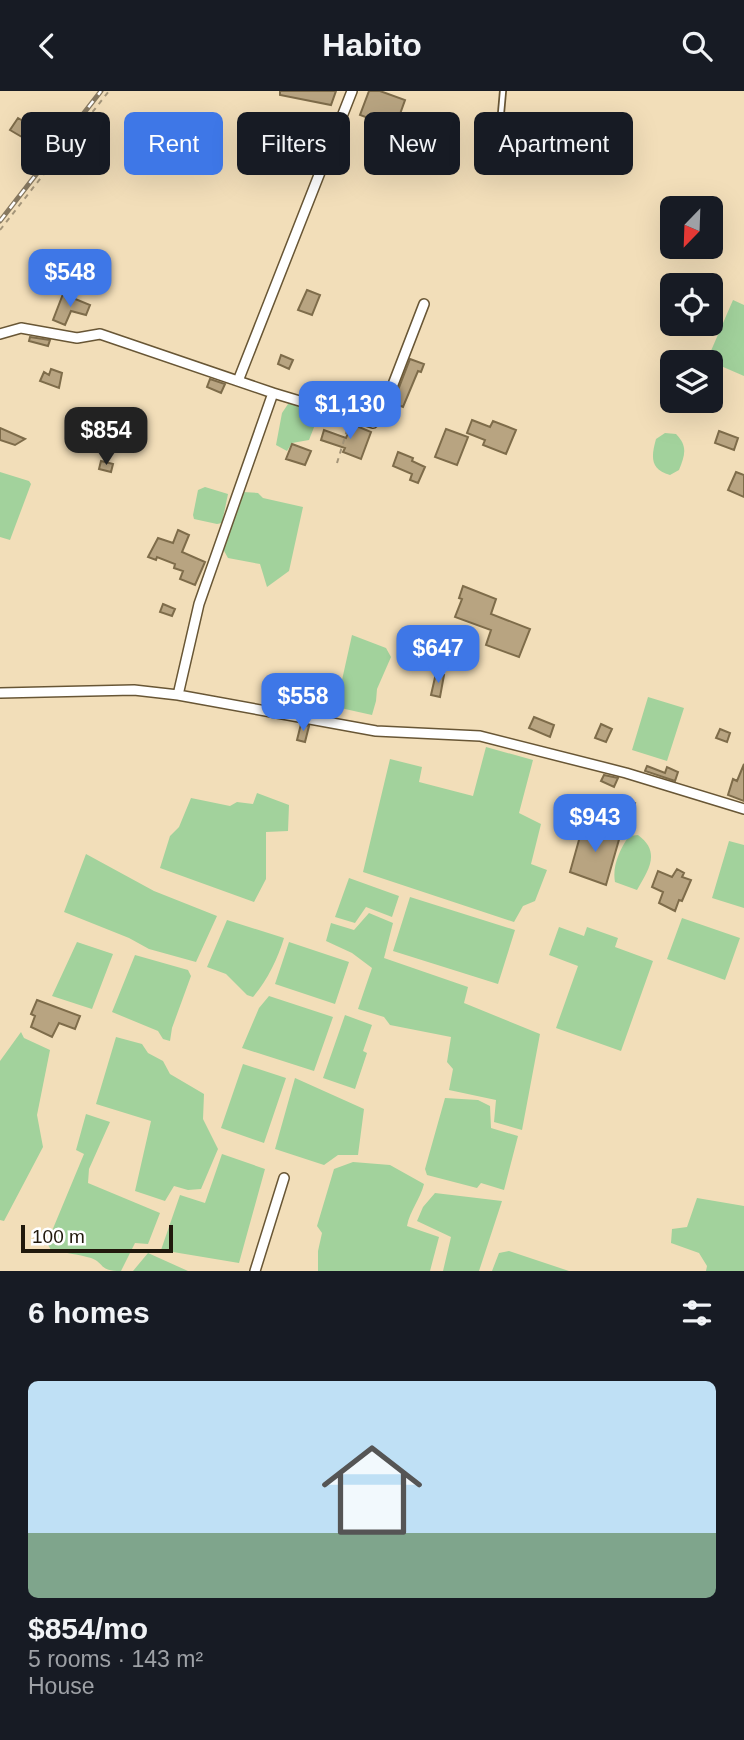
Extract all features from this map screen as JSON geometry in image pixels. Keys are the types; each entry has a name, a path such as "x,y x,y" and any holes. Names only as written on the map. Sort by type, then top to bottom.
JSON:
{"street":[{"path":"238,381 352,91"},
{"path":"0,334 21,328 77,338 100,334 273,393 373,423 382,413 424,304"},
{"path":"178,695 199,604 273,393"},
{"path":"0,693 134,690 178,695 376,731 480,736 626,773 744,809"},
{"path":"255,1271 284,1178"}],"lane":[{"path":"501,112 503,91"}],"path":[{"path":"0,230 109,91"},
{"path":"337,463 351,417"}],"shaded area":[{"path":"733,300 744,305 744,376 723,367 723,350 711,350 717,336 723,336 723,323"},
{"path":"290,401 320,412 309,440 292,443 287,451 276,445 282,413"},
{"path":"665,433 676,434 684,447 679,470 670,475 655,466 653,457 656,439"},
{"path":"0,472 31,484 10,540 0,537"},
{"path":"205,487 228,494 222,523 194,519 198,490"},
{"path":"243,492 258,493 263,498 303,507 289,571 267,587 260,564 228,558 223,549"},
{"path":"352,635 386,648 391,657 377,689 372,715 336,707"},
{"path":"648,697 684,708 667,761 632,750"},
{"path":"486,747 533,760 519,813 541,824 531,864 547,870 535,901 523,906 514,922 363,872 390,759 422,767 419,782 473,796"},
{"path":"257,793 289,805 288,831 266,832 266,879 254,902 160,868 170,836 179,827 191,798 230,806 237,802 253,804"},
{"path":"638,835 649,848 651,861 637,890 615,882 614,876 623,846 629,836"},
{"path":"729,841 744,845 744,908 712,898"},
{"path":"86,854 154,891 217,916 196,962 149,949 129,938 64,912"},
{"path":"349,878 399,896 392,917 366,907 355,923 335,917"},
{"path":"410,897 515,930 498,984 393,951"},
{"path":"369,913 393,923 384,958 468,987 464,1003 540,1034 522,1130 494,1122 496,1100 449,1090 453,1069 447,1062 451,1037 390,1025 384,1017 358,1009 372,968 352,953 326,941 331,923 354,930"},
{"path":"682,918 740,938 725,980 667,959"},
{"path":"227,920 284,938 272,969 253,997 247,995 226,974 207,967"},
{"path":"559,927 584,936 587,927 618,938 615,947 653,961 621,1051 556,1028 578,966 549,955"},
{"path":"77,942 113,954 92,1009 52,996"},
{"path":"289,942 349,962 335,1004 275,984"},
{"path":"135,955 188,970 191,976 170,1041 163,1039 158,1031 112,1012"},
{"path":"269,996 333,1017 314,1071 242,1048 259,1008"},
{"path":"345,1015 372,1025 363,1051 367,1053 355,1089 323,1078"},
{"path":"21,1032 24,1038 50,1050 37,1115 43,1147 4,1221 0,1220 0,1061"},
{"path":"116,1037 142,1044 148,1053 163,1061 170,1074 204,1094 203,1119 218,1149 201,1189 188,1190 174,1186 165,1201 135,1191 151,1121 96,1104"},
{"path":"243,1064 286,1078 264,1143 221,1128"},
{"path":"295,1078 364,1109 358,1155 338,1155 324,1165 275,1149"},
{"path":"445,1098 478,1100 490,1106 491,1128 518,1136 504,1190 481,1183 477,1188 427,1175 425,1169"},
{"path":"86,1114 110,1122 89,1169 88,1183 160,1213 148,1244 135,1243 121,1271 105,1268 91,1258 51,1250 47,1243 84,1154 76,1150"},
{"path":"222,1154 265,1169 239,1263 161,1250 180,1195 205,1203"},
{"path":"353,1162 390,1165 424,1184 407,1226 439,1237 430,1271 318,1271 322,1233 317,1226 334,1169"},
{"path":"435,1193 502,1201 479,1271 443,1271 451,1237 417,1221 423,1207"},
{"path":"697,1198 744,1206 744,1271 706,1271 707,1266 699,1253 671,1243 672,1229 687,1227"},
{"path":"509,1251 569,1271 492,1271 499,1253"},
{"path":"148,1253 188,1271 133,1271"}],"building":[{"path":"280,91 336,91 331,105 280,95"},
{"path":"369,91 380,91 405,100 401,112 364,112 364,116 360,115"},
{"path":"18,118 21,120 21,136 10,130"},
{"path":"307,290 320,295 312,315 298,310"},
{"path":"63,294 90,305 86,315 71,311 65,325 53,320"},
{"path":"30,337 50,340 48,346 29,341"},
{"path":"281,355 293,360 289,369 278,364"},
{"path":"410,359 424,364 421,372 418,371 403,407 393,403"},
{"path":"51,369 62,373 59,388 40,381 44,372 49,375"},
{"path":"210,379 225,384 221,393 207,387"},
{"path":"472,420 490,427 493,421 516,430 506,454 483,445 485,440 467,433"},
{"path":"352,424 371,432 361,459 343,452 345,448 321,440 324,430 346,438"},
{"path":"0,428 25,439 15,445 0,440"},
{"path":"446,429 468,437 457,465 435,457"},
{"path":"719,431 738,438 734,450 715,443"},
{"path":"292,444 311,451 305,465 286,459"},
{"path":"398,452 425,467 418,483 410,480 412,474 393,466"},
{"path":"101,461 113,464 111,472 99,469"},
{"path":"736,472 744,475 744,497 728,490"},
{"path":"178,530 189,535 182,552 205,562 195,585 180,579 183,571 174,568 175,564 157,557 156,560 148,557 158,538 173,543"},
{"path":"463,586 496,599 491,614 530,629 519,657 486,645 491,630 455,617 462,599 459,598"},
{"path":"163,604 175,609 172,616 160,612"},
{"path":"436,673 444,675 440,697 431,695"},
{"path":"534,717 554,725 550,737 529,728"},
{"path":"301,724 309,726 305,742 297,740"},
{"path":"601,724 612,729 606,742 595,738"},
{"path":"720,729 730,733 727,742 716,738"},
{"path":"744,764 744,801 728,795 733,779 737,781"},
{"path":"647,766 665,773 667,767 678,772 675,781 645,771"},
{"path":"604,775 618,778 614,787 601,781"},
{"path":"618,797 635,803 630,817 613,811"},
{"path":"584,822 620,836 606,885 570,872"},
{"path":"677,869 684,873 682,877 691,880 675,911 659,903 663,892 652,887 658,871 672,877"},
{"path":"37,1000 80,1016 75,1029 59,1023 52,1037 31,1027 35,1016 31,1014"}],"railway":[{"path":"0,221 101,91"}]}
